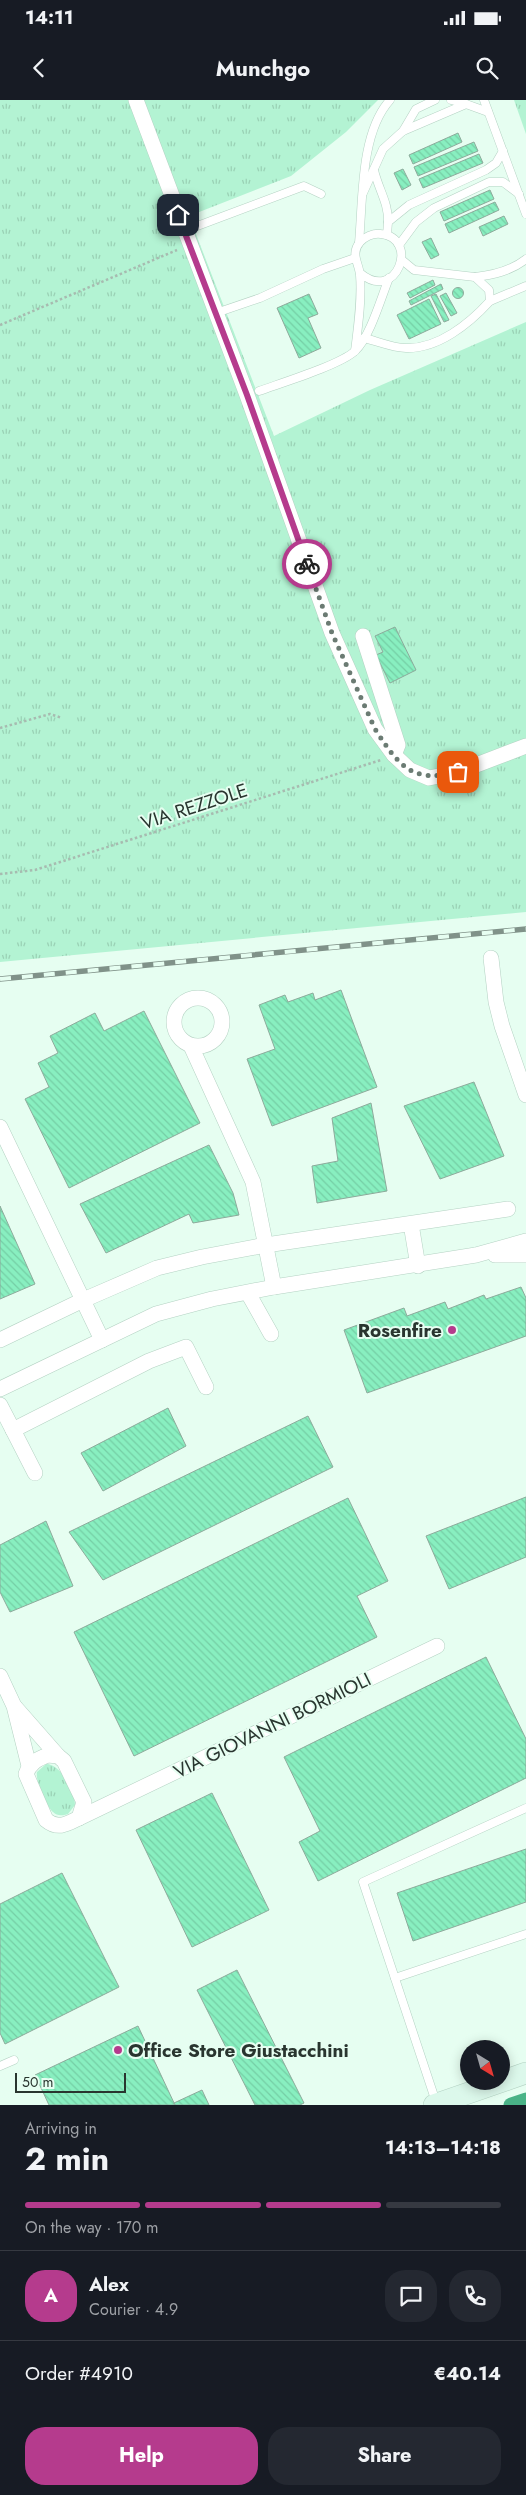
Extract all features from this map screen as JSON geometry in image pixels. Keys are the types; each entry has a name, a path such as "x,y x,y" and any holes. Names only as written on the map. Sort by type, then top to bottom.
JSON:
{"main road":[{"path":"435,2104 526,2073"}],"street":[{"path":"136,100 216,313 253,393 332,633 375,729 394,755 410,770 429,778 458,772 526,746"},
{"path":"363,636 398,745 394,755"},
{"path":"491,958 500,1018 526,1095"},
{"path":"191,1046 253,1182 274,1287"},
{"path":"0,1127 81,1301 102,1340"},
{"path":"0,1340 81,1301 157,1268 202,1256 508,1209"},
{"path":"411,1224 418,1266"},
{"path":"0,1389 156,1314 212,1299 274,1287 418,1266 476,1255 526,1241"},
{"path":"476,1255 526,1255"},
{"path":"248,1293 271,1334"},
{"path":"13,1430 149,1361 186,1347 206,1387"},
{"path":"0,1404 35,1473"},
{"name":"VIA GIOVANNI BORMIOLI","path":"0,1676 14,1706 29,1766 26,1774 28,1782 46,1820 51,1824 63,1826 437,1646"},
{"name":"VIA GIOVANNI BORMIOLI","path":"14,1706 64,1761 84,1802"},
{"path":"29,1766 42,1757 58,1756"},
{"path":"79,1818 84,1802 97,1806 107,1804"}],"lane":[{"path":"355,351 360,273 355,258 360,243 363,193 370,134 384,107 390,100"},
{"path":"363,193 383,149 403,131 416,109 435,100"},
{"path":"451,100 488,112"},
{"path":"484,100 526,214"},
{"path":"403,131 466,104"},
{"path":"388,222 409,205 486,170 496,162 503,151"},
{"path":"374,170 377,185 389,210 387,235"},
{"path":"399,245 416,222 434,208 490,182 503,182 519,194"},
{"path":"187,238 304,186 321,194"},
{"path":"360,243 372,234 387,235 399,245 402,260 396,274 389,278 374,281 360,273"},
{"path":"216,313 260,298 323,269 355,258"},
{"path":"402,260 414,270 475,277 497,274 519,265 526,259"},
{"path":"475,277 489,290 490,301"},
{"path":"253,393 341,360 355,351 364,338 389,278"},
{"path":"364,338 404,348 425,347 455,331 476,316 490,301 526,286"},
{"path":"435,2104 363,1882 526,1808"},
{"path":"395,1978 526,1934"},
{"path":"0,2066 14,2060"}],"path":[{"path":"0,326 187,238"},
{"path":"0,728 50,714 62,718"},
{"name":"VIA REZZOLE","path":"0,874 35,870 394,755"}],"green space":[{"path":"0,100 378,100 346,132 291,176 189,216 274,436 370,390 526,322 526,912 0,962"},
{"path":"514,100 526,100 526,134"},
{"path":"46,1764 57,1768 70,1786 75,1805 68,1814 60,1815 50,1809 42,1793 37,1772"}],"building":[{"path":"458,133 462,142 413,164 409,155"},
{"path":"474,142 478,151 418,176 414,167"},
{"path":"479,154 483,163 423,188 419,179"},
{"path":"403,169 411,185 402,190 394,173"},
{"path":"490,190 494,199 444,221 440,212"},
{"path":"495,202 499,210 449,233 445,224"},
{"path":"504,216 508,224 483,236 479,227"},
{"path":"431,238 439,255 431,259 422,242"},
{"path":"433,280 435,285 410,298 407,293"},
{"path":"441,284 443,289 411,305 409,301"},
{"path":"456,288 460,288 463,293 462,297 456,298 453,295 453,291"},
{"path":"446,293 457,313 451,316 440,296"},
{"path":"309,294 318,314 308,318 321,348 299,358 277,308"},
{"path":"436,294 449,320 444,322 431,296"},
{"path":"429,299 441,324 409,339 397,315"},
{"path":"395,627 416,670 390,683 376,655 383,652 375,636"},
{"path":"341,990 377,1087 272,1126 247,1059 275,1049 259,1005 285,995 288,1002 313,993 315,1000"},
{"path":"144,1011 200,1123 69,1188 25,1099 49,1087 38,1063 58,1053 50,1036 95,1013 104,1031"},
{"path":"474,1082 504,1156 440,1179 404,1106"},
{"path":"371,1103 387,1191 317,1203 312,1166 338,1161 332,1118"},
{"path":"209,1145 233,1193 239,1215 193,1223 189,1214 106,1253 80,1204"},
{"path":"0,1206 35,1284 0,1299"},
{"path":"521,1287 526,1298 526,1336 367,1393 344,1330 404,1308 407,1316 445,1302 448,1309 484,1295 486,1299"},
{"path":"168,1408 186,1446 103,1491 81,1453"},
{"path":"308,1416 333,1467 103,1580 69,1532"},
{"path":"526,1497 526,1557 449,1589 426,1536"},
{"path":"348,1498 388,1581 357,1596 377,1637 134,1756 74,1632"},
{"path":"46,1521 73,1586 10,1612 0,1592 0,1545"},
{"path":"486,1657 526,1739 526,1778 318,1881 299,1842 320,1831 284,1757"},
{"path":"212,1793 269,1910 192,1947 136,1830"},
{"path":"526,1849 526,1902 413,1941 397,1893"},
{"path":"62,1873 119,1987 5,2044 0,2033 0,1904"},
{"path":"237,1970 304,2103 300,2105 255,2105 197,1990"},
{"name":"Office Store Giustacchini","path":"138,2026 175,2105 49,2105 35,2075"},
{"path":"202,2090 209,2105 175,2105 174,2103"}],"waterway":[{"path":"511,2105 526,2100"}],"railway":[{"path":"0,979 526,929"}],"way so far":[{"path":"307,564 332,633 375,729 384,744 410,770 420,776 429,778 441,777 458,772"}],"place":[{"name":"Rosenfire","path":"452,1330"},
{"name":"Office Store Giustacchini","path":"118,2050"}],"route":[{"path":"178,215 247,395 307,564"}]}
